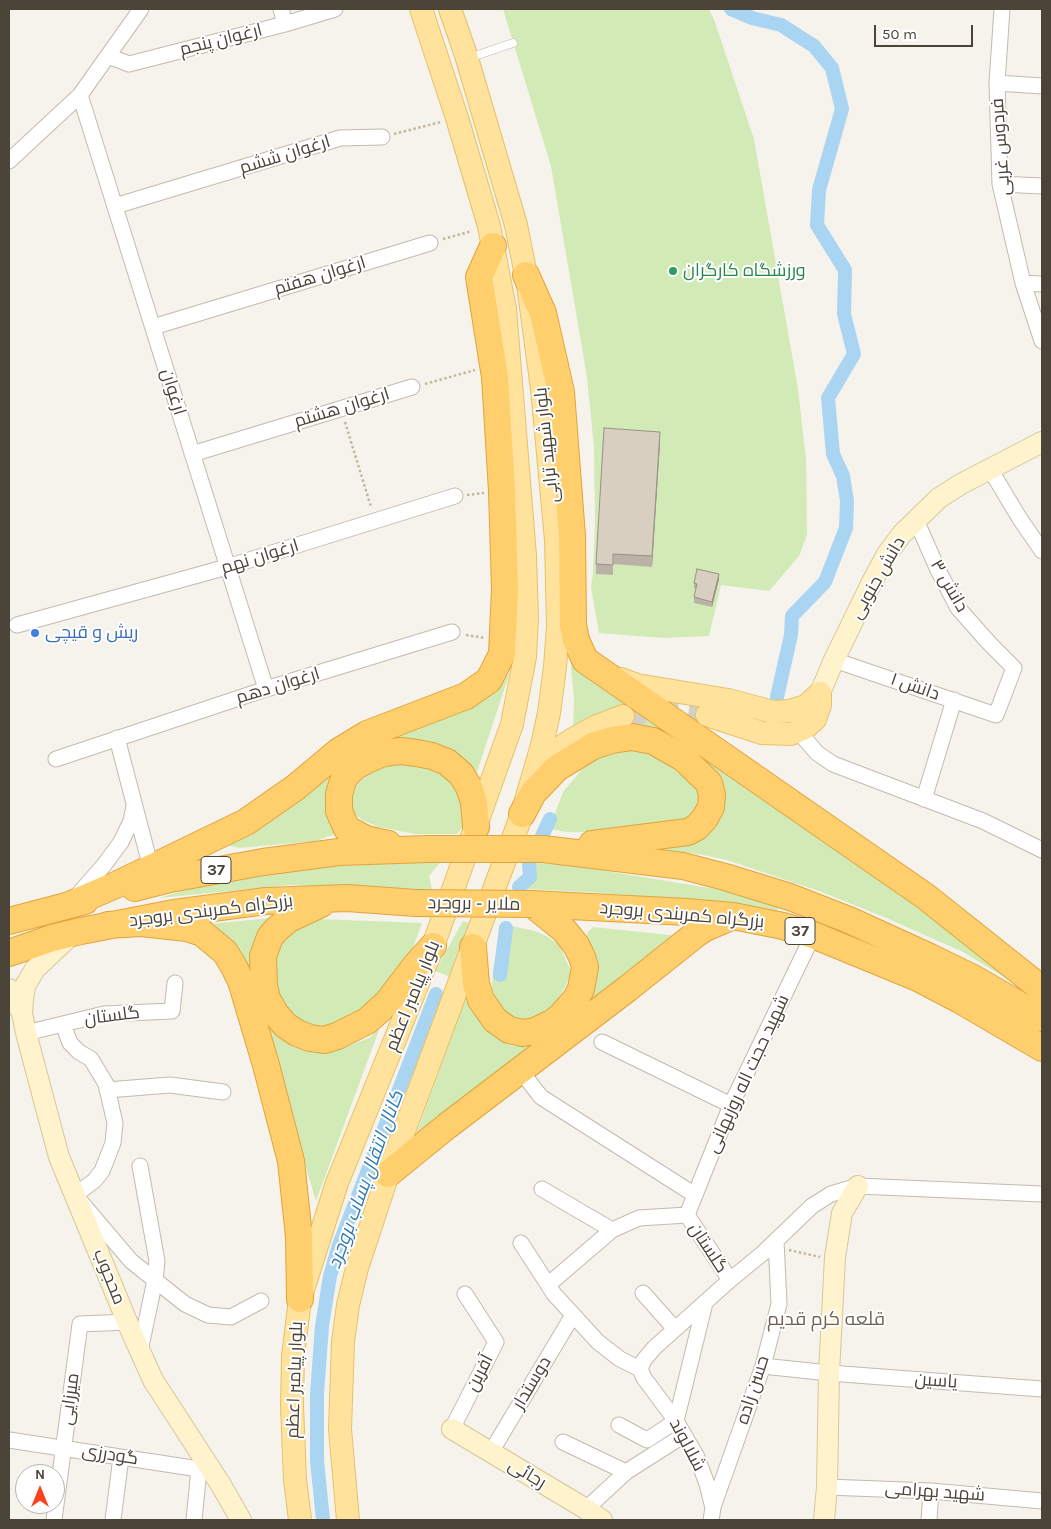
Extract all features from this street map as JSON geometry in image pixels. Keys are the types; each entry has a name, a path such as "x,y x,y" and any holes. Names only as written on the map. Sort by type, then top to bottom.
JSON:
{"highway":[{"path":"69,905 118,884 246,822 296,787 339,751 367,734 466,696 489,680 502,654 505,588 502,491 494,365 479,277 491,236"},
{"path":"526,275 543,313 561,392 572,536 573,625 582,655 590,664 925,896 1042,989"},
{"path":"522,814 533,793 557,768 593,746 612,740 632,737 653,741 682,758 710,783 711,807 706,818 697,827 688,832 542,849"},
{"path":"428,849 392,845 366,839 347,829 340,811 339,794 344,778 354,768 383,753 401,751 432,756 447,762 461,774 469,787 474,802 476,827"},
{"name":"بزرگراه کمربندی بروجرد","path":"9,921 170,879 262,862 340,852 428,849"},
{"name":"37","path":"428,849 542,849"},
{"name":"بزرگراه کمربندی بروجرد","path":"542,849 682,866 790,897 850,920 930,956 975,979 1042,1018"},
{"path":"347,898 324,903 305,910 289,919 277,929 266,945 263,972 267,999 284,1025 297,1033 310,1038 324,1040 337,1036 367,1021 387,1003 433,946"},
{"name":"بزرگراه کمربندی بروجرد","path":"9,953 73,932 174,913 266,901 347,898 416,903"},
{"name":"ملایر - بروجرد","path":"416,903 532,904"},
{"path":"474,947 475,975 481,1000 496,1020 509,1030 523,1032 535,1031 552,1023 575,1000 581,989 585,968 576,945 564,930 532,904"},
{"name":"بزرگراه کمربندی بروجرد","path":"532,904 733,916 783,926 813,935 918,978 1042,1048"},
{"path":"388,1174 447,1126 696,934 733,916"},
{"path":"108,925 141,923 187,928 202,932 225,952 233,965 241,981 266,1065 291,1161 299,1236 300,1298"}],"main road":[{"name":"بلوار شهید ترابی","path":"421,9 457,118 491,236 505,309 523,510 527,618 525,657 512,724 458,878"},
{"name":"بلوار شهید ترابی","path":"450,9 467,58 516,226 526,275 542,389 556,540 558,601 555,667 549,713 522,814 474,947"},
{"path":"590,664 636,686 728,700 773,712 789,711 806,706 820,693"},
{"path":"707,715 762,733 781,735 799,732 811,724 819,713 820,693"},
{"path":"535,769 555,751 573,739 623,716"},
{"name":"بلوار پیامبر اعظم","path":"300,1520 294,1471 292,1406 293,1356 300,1298 337,1183 433,946 458,878"},
{"path":"348,1520 340,1429 343,1342 348,1305 388,1174 474,947"}],"street":[{"path":"9,161 80,95 141,9"},
{"path":"281,9 284,24"},
{"name":"ارغوان پنجم","path":"108,56 129,64 335,9"},
{"name":"فردوس غربی","path":"1002,9 997,83 1000,184 1023,283 1042,341"},
{"path":"997,83 1042,86"},
{"name":"ارغوان","path":"80,95 266,690"},
{"name":"ارغوان ششم","path":"115,206 340,138 382,137"},
{"path":"1000,184 1042,186"},
{"name":"ارغوان هفتم","path":"153,327 430,243"},
{"path":"1023,283 1042,284"},
{"name":"ارغوان هشتم","path":"192,454 412,387"},
{"name":"دانش جنوبی","path":"820,693 872,582 887,554 902,534 939,498 1042,442"},
{"path":"990,469 1042,551"},
{"name":"ارغوان نهم","path":"17,625 227,567 455,496"},
{"name":"دانش ۳","path":"916,520 938,570 958,608 1014,668 996,714"},
{"name":"ارغوان دهم","path":"56,759 266,690 452,632"},
{"name":"دانش ۱","path":"834,660 996,714"},
{"path":"924,799 954,700"},
{"path":"799,732 817,753 833,764 983,821 1042,850"},
{"path":"117,738 152,868"},
{"path":"69,905 104,865 121,842 131,821 135,802"},
{"path":"24,1023 25,986 29,978 44,959 73,932"},
{"name":"شهید حجت اله روزبهانی","path":"687,1215 731,1105 813,935"},
{"name":"گلستان","path":"24,1023 63,1024 104,1014 172,1011 175,983"},
{"path":"9,989 24,1023"},
{"name":"محجوب","path":"24,1023 60,1157 140,1352 153,1380 205,1470 241,1520"},
{"path":"63,1024 70,1043 79,1052 91,1059 107,1090 115,1123 113,1143 98,1176 75,1195 131,1261 185,1304 208,1314 231,1316 261,1301"},
{"path":"602,1042 731,1105"},
{"path":"520,1070 541,1097 695,1195"},
{"path":"107,1090 170,1085 224,1092"},
{"path":"140,1166 157,1261 155,1280 140,1352"},
{"path":"824,1520 827,1487 829,1373 835,1260 842,1213 858,1186"},
{"path":"521,1243 554,1294 598,1342 642,1374 644,1360 675,1329 812,1206 831,1194 858,1186 1042,1194"},
{"path":"542,1189 612,1230"},
{"path":"549,1284 612,1230 638,1218 687,1215"},
{"name":"گلستان","path":"687,1215 730,1280"},
{"name":"حسن زاده","path":"712,1514 763,1366 780,1304 776,1240"},
{"path":"643,1293 675,1329"},
{"name":"آفرین","path":"452,1429 496,1342 465,1294"},
{"path":"619,1425 647,1440 676,1420 704,1303"},
{"name":"دوستدار","path":"491,1452 573,1314"},
{"name":"میرزایی","path":"54,1520 80,1324 127,1322"},
{"name":"یاسین","path":"763,1366 829,1373 1042,1388"},
{"name":"شلالوند","path":"642,1374 676,1420 697,1456 707,1484 712,1514"},
{"name":"رجائی","path":"452,1429 594,1514"},
{"path":"594,1514 626,1472 684,1435"},
{"name":"گودرزی","path":"9,1440 205,1470"},
{"path":"563,1442 626,1472"},
{"path":"113,1520 121,1457"},
{"path":"194,1520 205,1470"},
{"name":"شهید بهرامی","path":"827,1487 931,1491 1042,1500"},
{"path":"929,1520 931,1491"}],"lane":[{"path":"467,58 513,43"}],"path":[{"path":"382,137 457,118"},
{"path":"430,243 491,236"},
{"name":"ارغوان هشتم","path":"412,387 494,365"},
{"path":"341,409 375,521"},
{"path":"455,496 502,491"},
{"path":"452,632 503,642"},
{"path":"776,1240 791,1251 835,1260"}],"green space":[{"name":"ورزشگاه کارگران","path":"503,9 709,9 754,139 798,389 806,459 807,535 799,556 769,591 721,585 709,636 664,638 599,633 591,587 595,525 594,448 587,377 551,166"},
{"path":"572,634 632,705 621,706 573,732 574,699 571,668"},
{"path":"510,672 474,781 383,746 328,818 330,825 339,833 315,841 240,848 225,845 288,809 361,748 499,687"},
{"path":"635,718 652,719 878,872 1027,991 963,952 819,891 730,861 704,855 649,848 705,832 699,757 604,729"},
{"path":"631,748 670,757 705,797 692,819 597,832 567,832 549,829 563,792 584,767 596,758"},
{"path":"396,761 432,766 463,793 463,826 457,834 415,834 379,827 362,820 355,814 352,807 352,798 356,787 364,777 382,765"},
{"path":"415,856 442,860 429,876 432,890 290,885 159,898 215,881"},
{"path":"534,863 569,865 728,891 778,906 777,917 697,901 525,889 536,877"},
{"path":"271,918 258,989 333,1049 346,1047 369,1038 379,1030 316,1201 242,952 232,940 210,924"},
{"path":"318,919 422,923 411,953 374,1002 323,1030 298,1023 283,1002 277,989 275,961 281,941 291,931"},
{"path":"463,921 471,924 453,978 435,971"},
{"path":"511,926 535,931 548,937 560,946 570,969 569,979 554,1007 533,1019 521,1021 508,1018 495,997 492,988 496,955 501,941"},
{"path":"593,927 679,936 413,1144 465,999 488,1030 501,1042 512,1046 531,1045 552,1035 587,941 587,933"}],"building":[{"path":"604,428 660,432 652,556 613,554 613,565 596,564"},
{"path":"697,569 719,574 712,602 694,597 697,584 694,583"}],"waterway":[{"name":"کانال انتقال پساب بروجرد","path":"731,9 752,18 781,25 814,46 832,68 842,109 819,190 817,225 845,270 844,314 854,354 828,398 833,454 843,476 847,501 846,528 825,582 792,616 791,635 777,697"},
{"name":"کانال انتقال پساب بروجرد","path":"542,836 550,819"},
{"name":"کانال انتقال پساب بروجرد","path":"519,887 530,877 529,863"},
{"name":"کانال انتقال پساب بروجرد","path":"500,975 506,928"},
{"name":"کانال انتقال پساب بروجرد","path":"323,1520 317,1461 317,1394 322,1326 330,1276 339,1245 436,994"}],"tunnel":[{"path":"623,716 645,712 674,711 707,715"}],"place":[{"name":"ورزشگاه کارگران","path":"673,271"},
{"name":"ریش و قیچی","path":"35,633"}],"district":[{"name":"قلعه کرم قدیم","path":"826,1320"}]}
